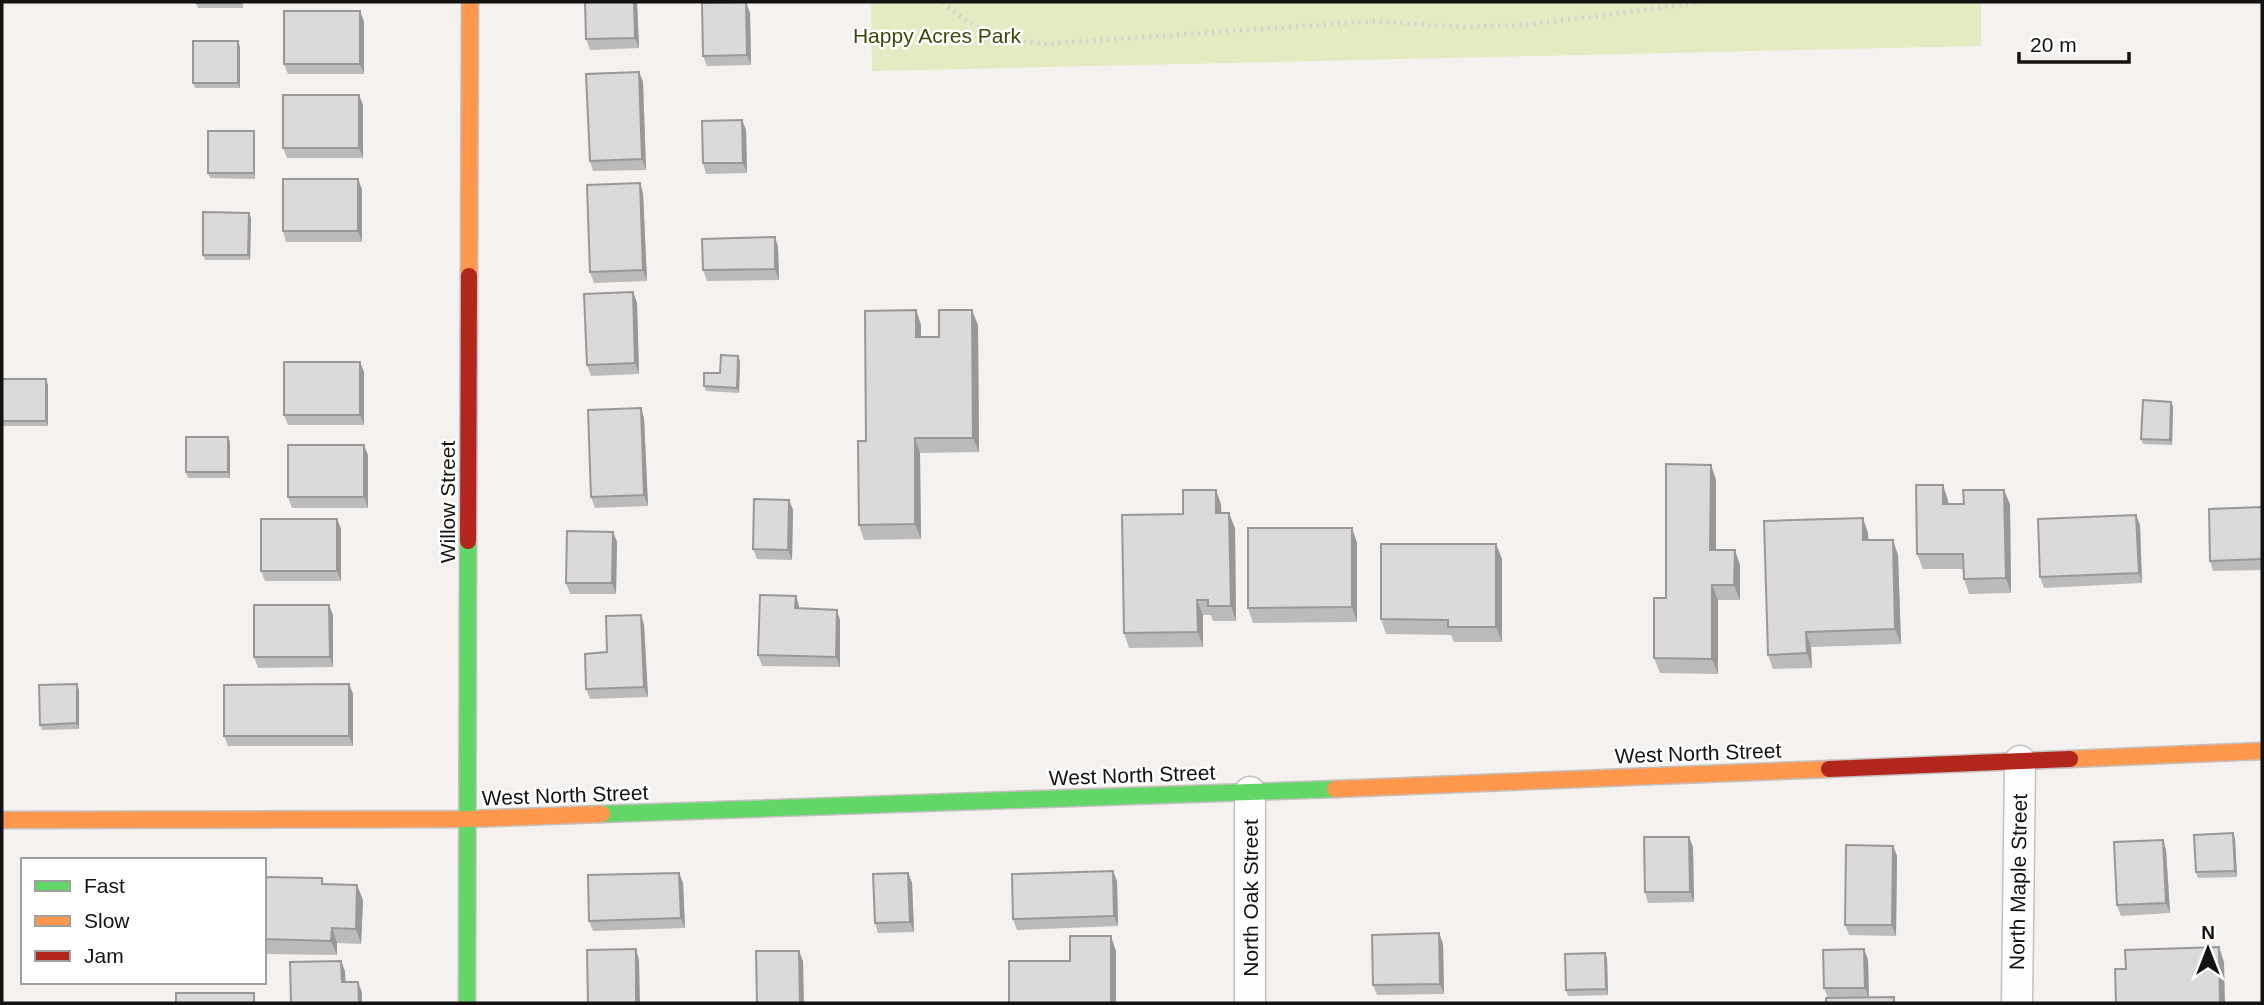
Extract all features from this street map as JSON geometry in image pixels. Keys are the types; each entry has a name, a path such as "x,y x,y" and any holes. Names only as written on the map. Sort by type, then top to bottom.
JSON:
{"street":[{"name":"Willow Street","path":"467,1003 470,2"},
{"name":"West North Street","path":"2,820 467,819 1250,792 2262,751"},
{"name":"North Maple Street","path":"2017,1003 2020,761"},
{"name":"North Oak Street","path":"1250,792 1250,1003"}],"path":[{"path":"943,2 966,19 1002,35 1027,43 1056,44 1375,21 1461,27 1515,25 1706,2"}],"green space":[{"name":"Happy Acres Park","path":"871,2 1981,2 1981,46 872,71"}],"building":[{"path":"241,2 241,3 196,3"},
{"path":"585,2 634,2 635,38 586,39"},
{"path":"746,2 747,55 703,56 702,3"},
{"path":"284,11 360,11 360,64 284,64"},
{"path":"193,41 238,41 238,83 193,83"},
{"path":"639,72 642,159 590,161 586,74"},
{"path":"283,95 359,95 359,148 283,148"},
{"path":"742,120 743,163 703,163 702,121"},
{"path":"208,131 254,131 254,173 208,173"},
{"path":"283,179 358,179 358,231 283,231"},
{"path":"640,183 643,270 590,272 587,185"},
{"path":"203,212 249,213 248,255 203,255"},
{"path":"775,237 775,269 703,270 702,239"},
{"path":"633,292 635,363 587,365 584,294"},
{"path":"916,310 916,337 939,337 939,310 972,310 973,438 915,438 915,524 859,525 858,441 866,441 865,311"},
{"path":"721,355 738,356 737,388 704,386 704,373 720,373"},
{"path":"284,362 360,362 360,415 284,415"},
{"path":"2,379 46,379 46,421 2,421"},
{"path":"2143,400 2171,402 2170,440 2141,439"},
{"path":"641,408 644,495 591,497 588,410"},
{"path":"186,437 228,437 228,472 186,472"},
{"path":"288,445 364,445 364,497 288,497"},
{"path":"1666,464 1711,465 1710,550 1735,550 1734,585 1712,585 1712,659 1654,658 1654,598 1666,598"},
{"path":"1916,485 1943,485 1943,504 1964,504 1963,490 2004,490 2006,578 1964,579 1963,554 1917,554"},
{"path":"1183,490 1216,490 1216,513 1229,513 1231,606 1208,606 1208,600 1197,600 1198,632 1124,633 1122,515 1183,514"},
{"path":"754,499 789,500 788,550 753,549"},
{"path":"2262,507 2262,559 2210,561 2209,509"},
{"path":"2136,515 2139,573 2040,577 2038,519"},
{"path":"1863,518 1863,540 1893,540 1895,629 1806,632 1807,653 1768,655 1764,521"},
{"path":"261,519 337,519 337,571 261,571"},
{"path":"1248,528 1352,528 1352,607 1248,608"},
{"path":"567,531 613,532 612,583 566,583"},
{"path":"1381,544 1496,544 1496,627 1448,627 1448,620 1381,619"},
{"path":"760,595 796,596 795,608 837,610 836,657 758,655"},
{"path":"254,605 329,605 330,657 254,657"},
{"path":"641,615 644,687 586,689 585,654 607,652 606,616"},
{"path":"77,684 77,723 40,725 39,685"},
{"path":"349,684 349,736 224,736 224,685"},
{"path":"2233,833 2235,871 2196,872 2194,835"},
{"path":"1644,837 1689,837 1690,892 1645,892"},
{"path":"2163,840 2166,903 2117,905 2114,842"},
{"path":"1846,845 1893,846 1892,925 1845,925"},
{"path":"1113,871 1114,916 1013,919 1012,874"},
{"path":"679,873 681,918 589,921 588,875"},
{"path":"908,873 910,922 875,923 873,874"},
{"path":"266,877 322,878 322,884 357,885 356,929 332,928 331,941 266,939"},
{"path":"1439,933 1440,984 1373,985 1372,935"},
{"path":"1070,936 1111,936 1111,1003 1009,1003 1009,961 1070,961"},
{"path":"2219,947 2220,1003 2116,1003 2115,969 2126,969 2125,950"},
{"path":"636,949 636,1003 588,1003 587,950"},
{"path":"1864,949 1865,988 1824,988 1823,950"},
{"path":"756,951 799,951 800,1003 757,1003"},
{"path":"1605,953 1606,989 1566,990 1565,954"},
{"path":"341,961 342,982 358,982 359,1003 291,1003 290,962"},
{"path":"176,993 254,993 254,1003 176,1003"},
{"path":"1894,997 1894,1003 1826,1003 1826,998"}],"traffic: fast":[{"path":"467,1003 468,541"},
{"path":"602,814 1335,789"}],"traffic: slow":[{"path":"469,276 470,2"},
{"path":"2070,759 2262,751"},
{"path":"1335,789 1829,769"},
{"path":"2,820 467,819 602,814"}],"traffic: jam":[{"path":"468,541 469,276"},
{"path":"1829,769 2070,759"}]}
